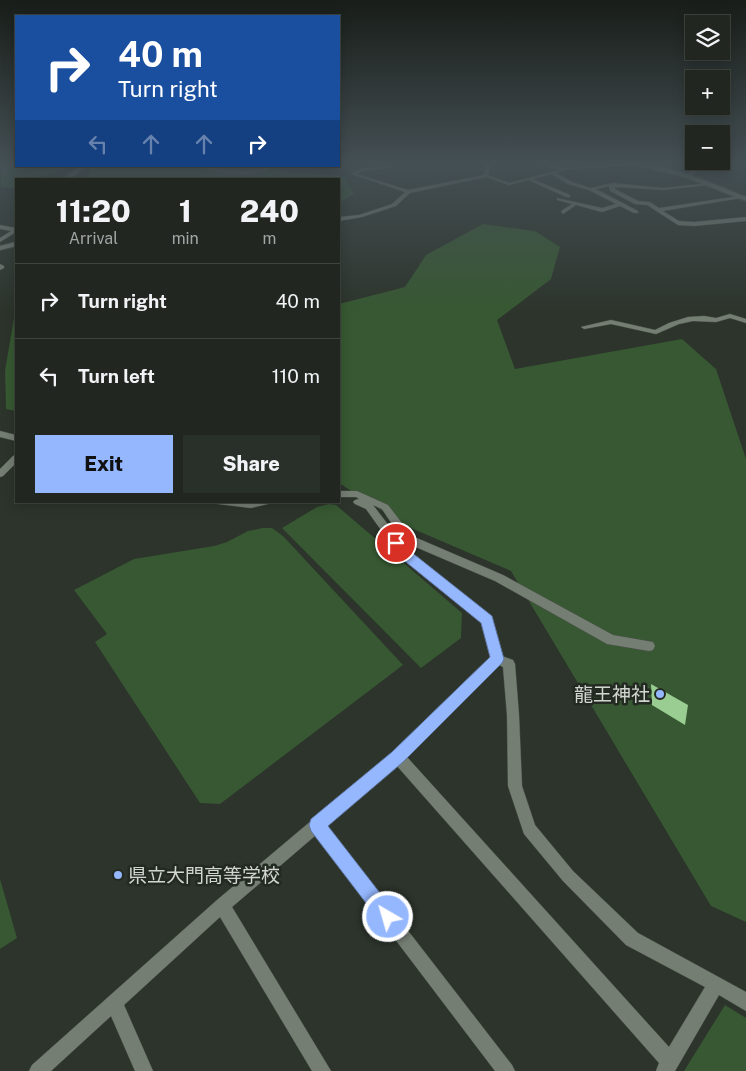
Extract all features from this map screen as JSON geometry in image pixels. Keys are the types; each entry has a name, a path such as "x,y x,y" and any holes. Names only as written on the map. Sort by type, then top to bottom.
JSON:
{"street":[{"path":"340,218 369,213"},
{"path":"662,213 678,223 694,224 746,219"},
{"path":"0,227 15,230"},
{"path":"0,240 15,231"},
{"path":"0,247 15,244"},
{"path":"584,327 611,322 656,332 672,323 700,318 717,322 730,316 746,321"},
{"path":"0,434 15,438"},
{"path":"0,474 15,459"},
{"path":"340,494 357,494 385,507 408,539 499,578 612,640 650,646"},
{"path":"340,494 369,507 405,555 487,620 497,659"},
{"path":"235,503 252,505 260,503"},
{"path":"38,1071 222,905 398,757 497,659"},
{"path":"497,659 509,664 515,786 529,829 568,876 632,939 746,1002"},
{"path":"398,757 668,1066 716,984"},
{"path":"317,825 506,1071"},
{"path":"222,905 322,1071"},
{"path":"114,1003 144,1071"}],"green space":[{"path":"483,224 535,231 560,247 551,279 497,320 515,369 682,339 716,369 746,459 746,922 711,906 511,571 404,525 340,484 340,304 405,287 426,255"},
{"path":"15,312 15,411 6,409 5,371"},
{"path":"329,504 336,505 462,613 461,638 421,668 282,528 317,507"},
{"path":"272,528 283,536 403,665 220,804 200,803 95,642 107,634 74,590 134,559 214,546 227,542 248,531"},
{"path":"0,879 17,938 0,949"},
{"path":"725,1005 746,1018 746,1071 684,1071"}],"building":[{"name":"龍王神社","path":"651,684 688,705 685,725 652,705"}],"place":[{"name":"龍王神社","path":"660,694"},
{"name":"県立大門高等学校","path":"118,875"}],"route":[{"path":"388,917 317,825 398,757 497,659 487,620 405,555 396,543"}]}
